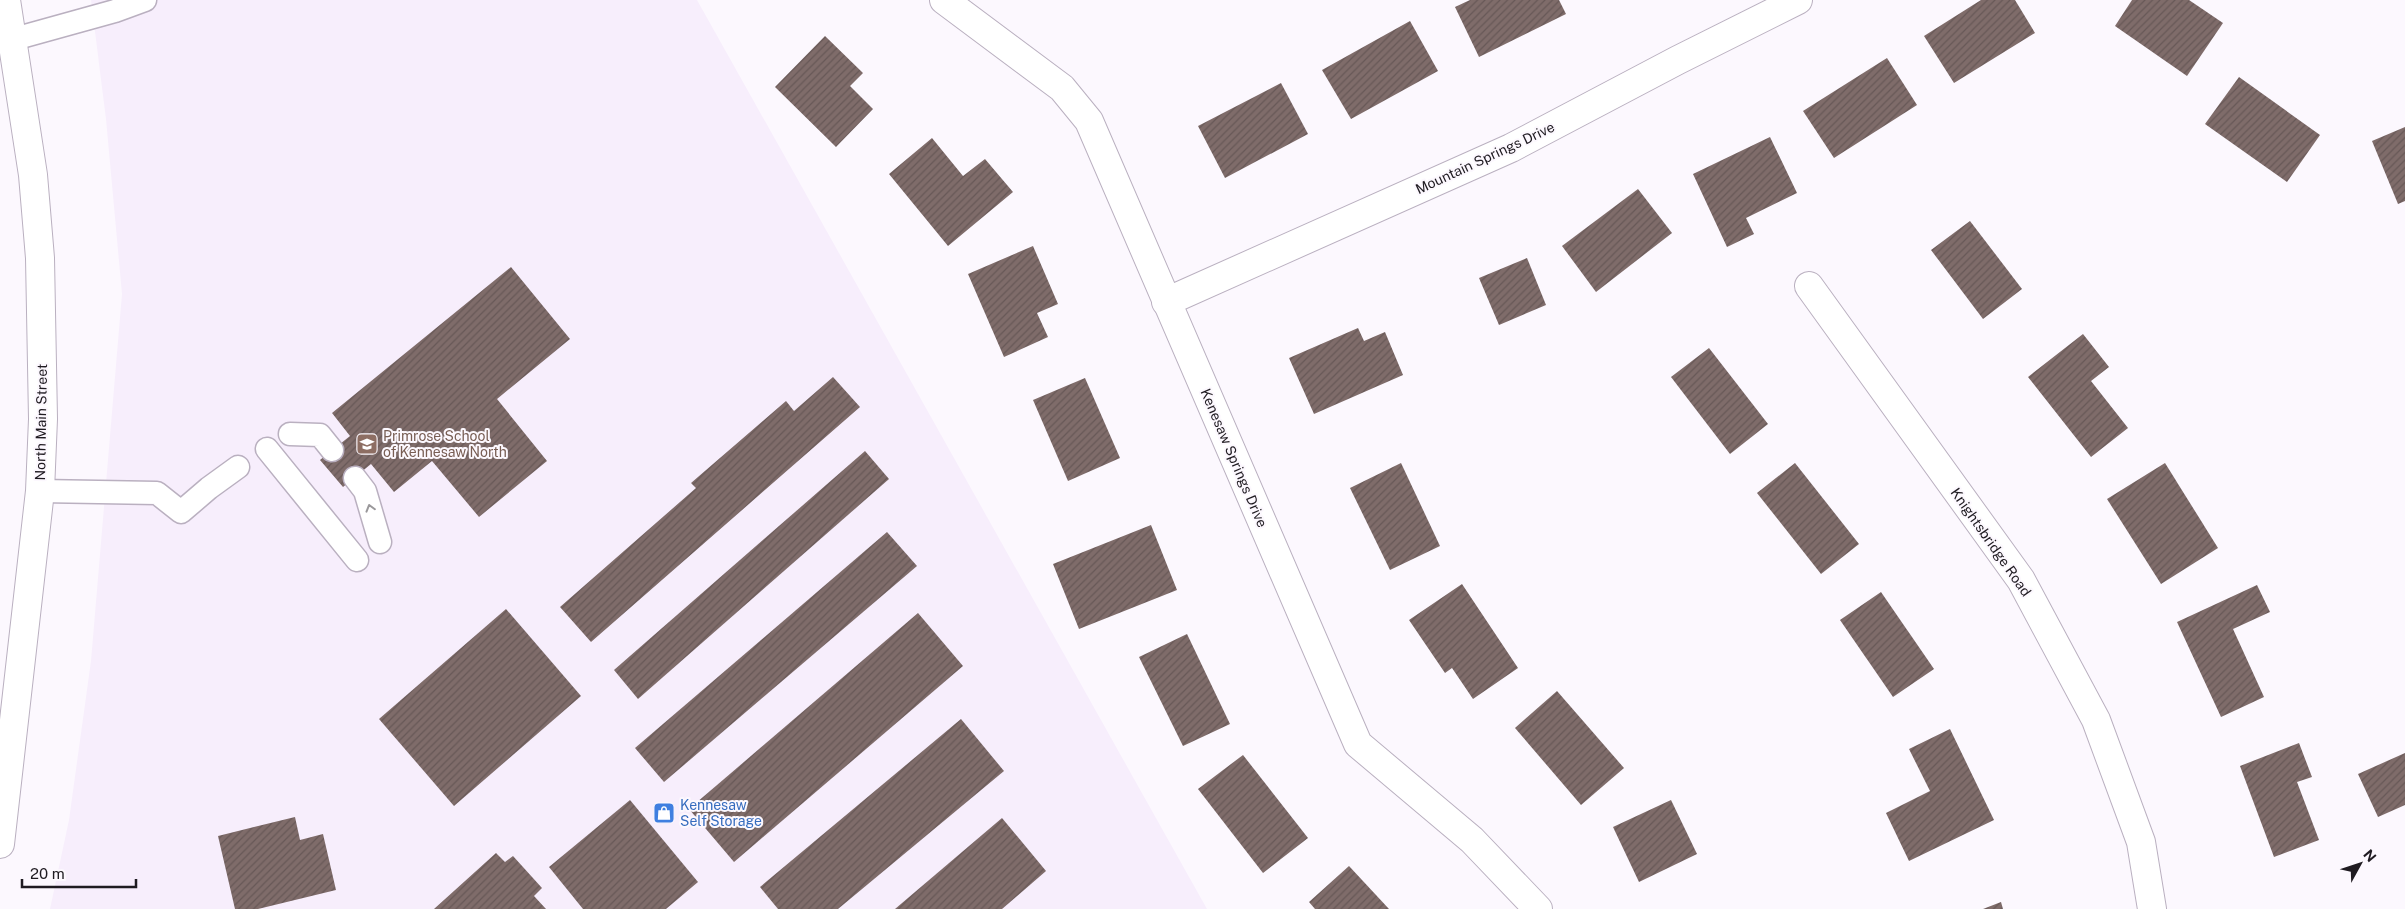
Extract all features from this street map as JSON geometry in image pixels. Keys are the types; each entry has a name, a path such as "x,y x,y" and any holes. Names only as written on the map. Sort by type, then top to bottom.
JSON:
{"street":[{"name":"North Main Street","path":"0,844 40,491 43,419 40,258 33,176 14,39 6,0"},
{"name":"Kenesaw Springs Drive","path":"944,0 1062,88 1089,121 1358,744 1472,840 1538,909"},
{"name":"Mountain Springs Drive","path":"1166,302 1511,148 1678,60 1798,0"},
{"name":"Knightsbridge Road","path":"1809,286 2020,580 2096,720 2141,842 2152,909"}],"lane":[{"path":"14,39 115,11 145,0"},
{"path":"290,434 320,435 332,450"},
{"path":"267,449 357,560"},
{"path":"40,491 157,492 182,512 209,488 238,467"},
{"path":"355,478 365,491 380,542"}],"shaded area":[{"path":"91,0 697,0 1207,909 50,909 69,820 91,661 122,294 106,119"}],"building":[{"path":"1470,0 1559,0 1566,14 1479,57 1455,7"},
{"path":"1981,0 2015,0 2035,33 1954,83 1924,36"},
{"path":"2132,0 2189,0 2223,23 2187,76 2115,26"},
{"path":"1410,21 1438,71 1351,119 1322,70"},
{"path":"825,36 863,73 850,86 873,109 836,147 775,87"},
{"path":"1887,58 1917,105 1834,158 1803,111"},
{"path":"2239,77 2320,135 2287,182 2205,124"},
{"path":"1281,83 1308,134 1225,178 1198,126"},
{"path":"2405,127 2405,201 2398,204 2372,141"},
{"path":"1770,137 1797,193 1746,218 1754,234 1727,247 1693,174"},
{"path":"932,138 963,176 985,159 1013,192 948,246 889,174"},
{"path":"1638,189 1672,233 1596,292 1562,246"},
{"path":"1970,221 2022,289 1983,319 1931,250"},
{"path":"1033,246 1058,304 1037,313 1048,337 1004,357 968,274"},
{"path":"1527,258 1546,305 1499,325 1479,278"},
{"path":"511,267 570,339 497,399 547,461 479,517 432,461 394,492 371,464 343,487 320,460 350,436 332,413"},
{"path":"1358,328 1364,341 1385,332 1403,375 1314,414 1289,358"},
{"path":"2083,334 2109,367 2091,381 2128,428 2091,457 2028,377"},
{"path":"1709,348 1768,424 1730,454 1671,377"},
{"path":"833,377 860,407 591,642 560,607 696,488 691,483 786,401 794,411"},
{"path":"1085,378 1120,458 1068,481 1033,400"},
{"path":"865,451 889,479 638,699 614,670"},
{"path":"1401,463 1440,546 1390,570 1350,488"},
{"path":"1795,463 1859,544 1821,574 1757,493"},
{"path":"2165,463 2218,548 2161,584 2107,499"},
{"path":"1151,525 1177,590 1079,629 1053,564"},
{"path":"887,532 917,566 664,782 635,748"},
{"path":"1462,584 1518,668 1473,699 1452,668 1445,673 1409,620"},
{"path":"2257,585 2270,612 2233,629 2264,697 2221,717 2177,622"},
{"path":"1881,592 1934,669 1893,697 1840,620"},
{"path":"506,609 581,696 454,806 379,719"},
{"path":"918,613 963,666 734,862 689,809"},
{"path":"1187,634 1230,724 1183,746 1139,657"},
{"path":"1557,691 1624,768 1581,805 1515,728"},
{"path":"961,719 1004,771 838,909 778,909 760,887"},
{"path":"1950,729 1994,820 1909,861 1886,813 1930,791 1909,749"},
{"path":"2299,743 2312,777 2297,782 2319,840 2274,857 2240,766"},
{"path":"2405,753 2405,805 2378,817 2358,774"},
{"path":"1243,755 1308,838 1263,873 1198,789"},
{"path":"630,800 698,882 666,909 583,909 549,867"},
{"path":"1671,800 1697,854 1639,882 1613,827"},
{"path":"295,817 300,840 323,834 336,890 258,909 235,909 218,836"},
{"path":"1002,818 1046,871 1002,909 895,909"},
{"path":"496,853 505,862 513,856 542,888 534,896 546,909 434,909"},
{"path":"1349,866 1389,909 1315,909 1309,902"},
{"path":"2001,902 2003,909 1983,909"}],"place":[{"name":"Primrose School of Kennesaw North","path":"367,444"},
{"name":"Kennesaw Self Storage","path":"664,813"}]}
